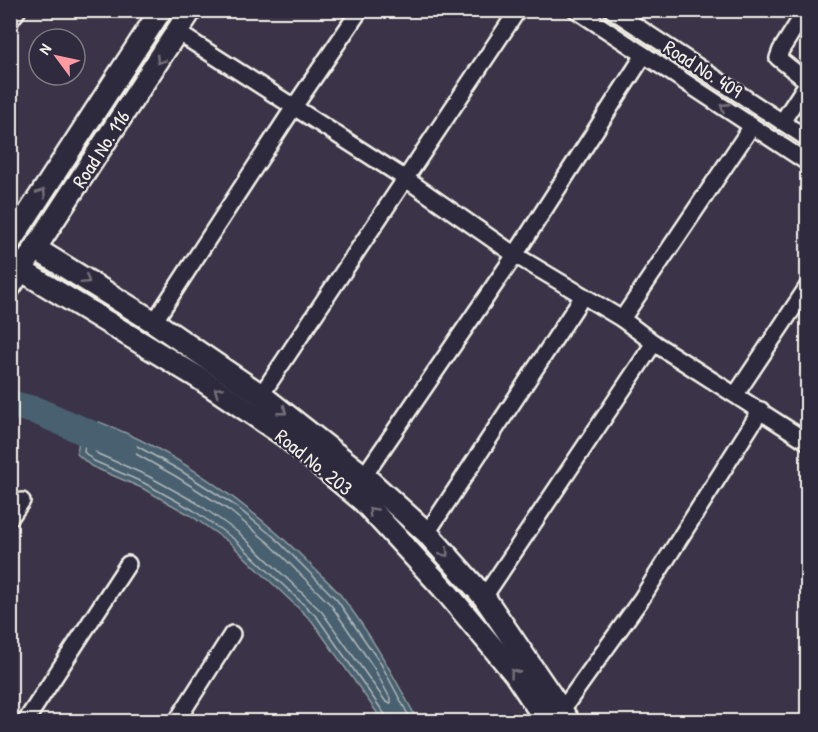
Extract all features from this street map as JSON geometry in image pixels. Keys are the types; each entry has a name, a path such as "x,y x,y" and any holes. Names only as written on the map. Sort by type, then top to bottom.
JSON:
{"street":[{"path":"10,21 18,10"},
{"name":"Road No. 116","path":"12,237 161,10"},
{"name":"Road No. 116","path":"16,279 191,10"},
{"path":"154,322 360,10"},
{"path":"261,395 518,10"},
{"name":"Road No. 409","path":"576,10 807,163"},
{"name":"Road No. 409","path":"612,10 807,139"},
{"path":"782,122 807,82 778,58 780,50 806,10"},
{"path":"177,32 406,179 515,255 622,319 654,343 761,410 807,442"},
{"path":"364,476 515,255 644,55"},
{"path":"622,319 752,126"},
{"path":"36,249 154,322 261,395 364,476 427,533 484,597 559,718 642,598 761,410"},
{"name":"Road No. 203","path":"16,279 199,378 285,436 363,501 443,588 515,674 559,718"},
{"path":"736,394 807,286"},
{"path":"427,533 583,296"},
{"path":"484,597 654,343"},
{"path":"10,518 22,501"},
{"path":"25,722 128,564"},
{"path":"176,722 232,634"}],"water":[{"path":"99,422 157,448 184,464 238,501 287,542 335,588 353,612 383,658 418,721 383,721 312,621 230,543 190,515 142,488 91,466 77,454 79,440"}],"waterway":[{"path":"10,404 37,411 123,448"}]}
